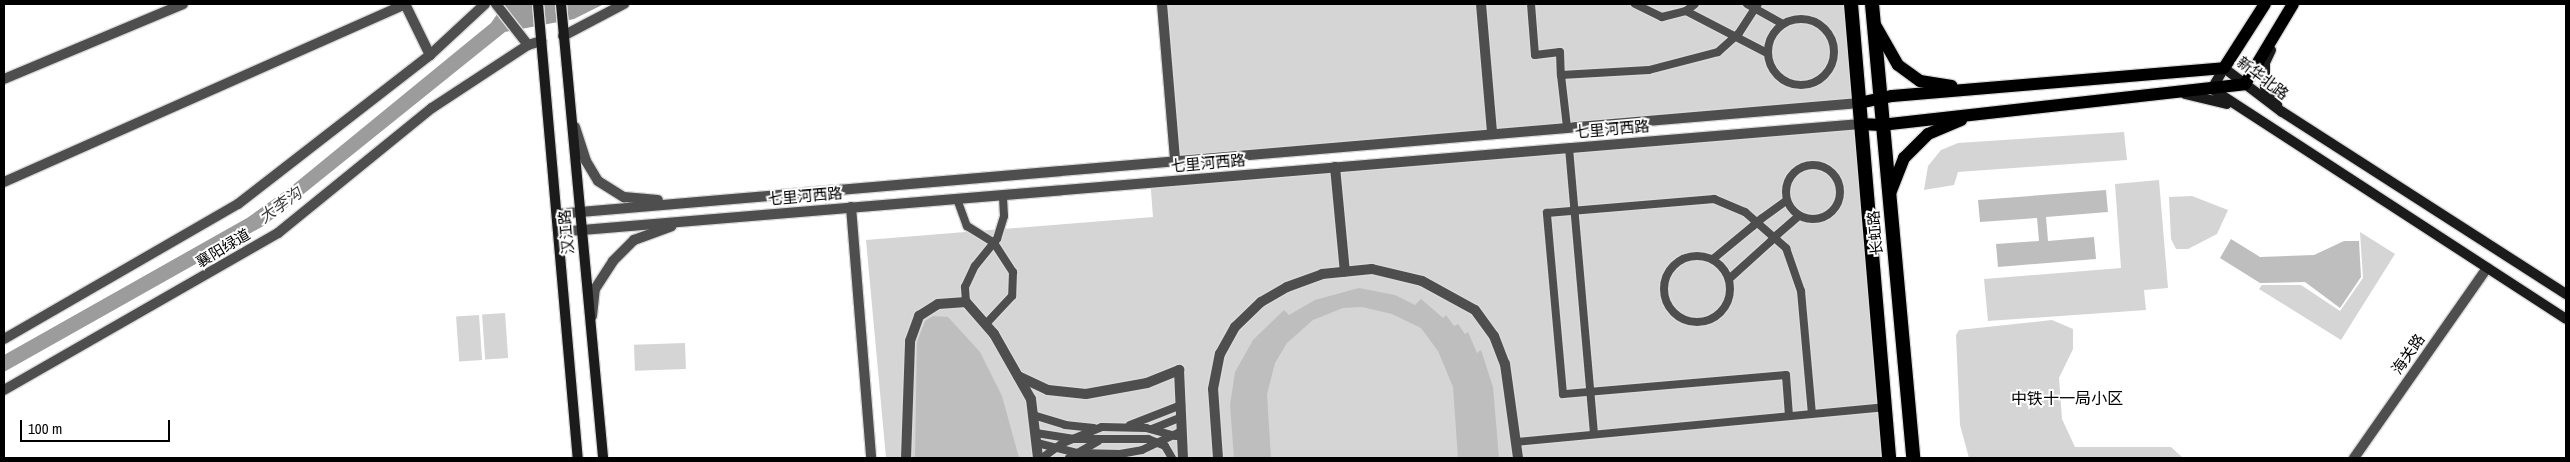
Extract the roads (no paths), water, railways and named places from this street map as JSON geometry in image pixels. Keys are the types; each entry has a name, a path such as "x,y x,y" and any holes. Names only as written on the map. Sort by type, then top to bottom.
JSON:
{"highway":[{"name":"长虹路","path":"1851,4 1889,458"},
{"name":"长虹路","path":"1872,4 1881,125 1913,458"}],"main road":[{"name":"汉江路","path":"538,4 578,458"},
{"name":"汉江路","path":"561,4 603,458"},
{"path":"2212,89 2265,4"},
{"path":"1861,124 1881,125 2245,84 2293,4"},
{"path":"2282,20 2265,63 2265,87 2282,112"},
{"path":"1874,23 1898,65 1920,81 1972,90"},
{"path":"2168,72 2220,60 2243,38"},
{"name":"新华北路","path":"1859,103 1880,98 2224,68 2282,112 2566,294"},
{"path":"2212,89 2566,319"},
{"path":"2169,93 2213,99 2242,109"},
{"path":"1888,198 1904,158 1928,134 1973,115"}],"street":[{"path":"4,79 183,4"},
{"path":"4,182 406,4 430,54"},
{"path":"4,339 238,204 430,54 485,4"},
{"path":"563,36 624,4"},
{"path":"1162,4 1175,160"},
{"path":"1481,4 1492,133"},
{"path":"1532,4 1535,54 1560,52 1567,127"},
{"path":"1635,4 1662,17 1686,11 1695,4"},
{"path":"1747,4 1757,6 1783,24"},
{"path":"497,5 528,45"},
{"path":"1561,75 1649,70 1678,64 1718,52 1735,36 1757,6"},
{"path":"1686,11 1767,53 1777,75 1794,84 1810,83 1828,71 1833,47 1826,30 1809,20 1783,24 1771,36 1767,53"},
{"name":"襄阳绿道","path":"4,390 278,233 432,108 528,45 541,41"},
{"name":"七里河西路","path":"557,214 1859,103"},
{"path":"570,114 586,161 598,181 624,197 684,202"},
{"name":"七里河西路","path":"558,232 1861,124"},
{"path":"1569,148 1594,434"},
{"path":"1335,167 1345,272"},
{"path":"1803,167 1826,168 1838,179 1841,194 1835,209 1814,220 1799,216 1787,200 1787,184 1803,167"},
{"path":"1003,195 1004,216 994,243 971,273 965,287 966,302 986,324 1031,399 1038,458"},
{"path":"957,199 967,226 994,243 1013,272 1012,296 986,324"},
{"path":"1789,416 1786,375 1562,394 1547,213 1714,199 1745,212 1786,248 1800,291 1812,414"},
{"path":"1713,259 1787,200"},
{"path":"851,207 871,458"},
{"path":"1729,279 1799,216"},
{"path":"591,332 595,289 612,261 634,240 684,221"},
{"path":"1696,256 1713,259 1729,279 1727,305 1707,321 1689,322 1668,307 1663,290 1672,266 1696,256"},
{"path":"1218,458 1213,389 1220,354 1235,327 1261,302 1287,287 1322,274 1372,268 1402,274 1451,294 1475,310 1494,336 1506,364 1518,458"},
{"name":"海关路","path":"2354,458 2487,268"},
{"path":"906,458 910,341 919,316 938,304 966,302"},
{"path":"1018,376 1048,390 1086,394 1147,383 1179,370 1180,435 1183,458"},
{"path":"1033,415 1065,425 1102,427 1153,418 1181,405"},
{"path":"1516,442 1885,407"},
{"path":"1123,438 1181,417"},
{"path":"1115,426 1151,429 1180,435"},
{"path":"1042,458 1073,439 1102,427"},
{"path":"1036,438 1072,455 1120,454 1160,443 1180,435"},
{"path":"1036,438 1123,438 1160,443 1172,458"},
{"path":"1072,455 1110,439"}],"water":[{"name":"大李沟","path":"504,4 604,4 574,19 505,32 265,225 4,372 4,355 247,218 288,189 491,23"}],"district":[{"name":"中铁十一局小区","path":"2067,398"}]}
